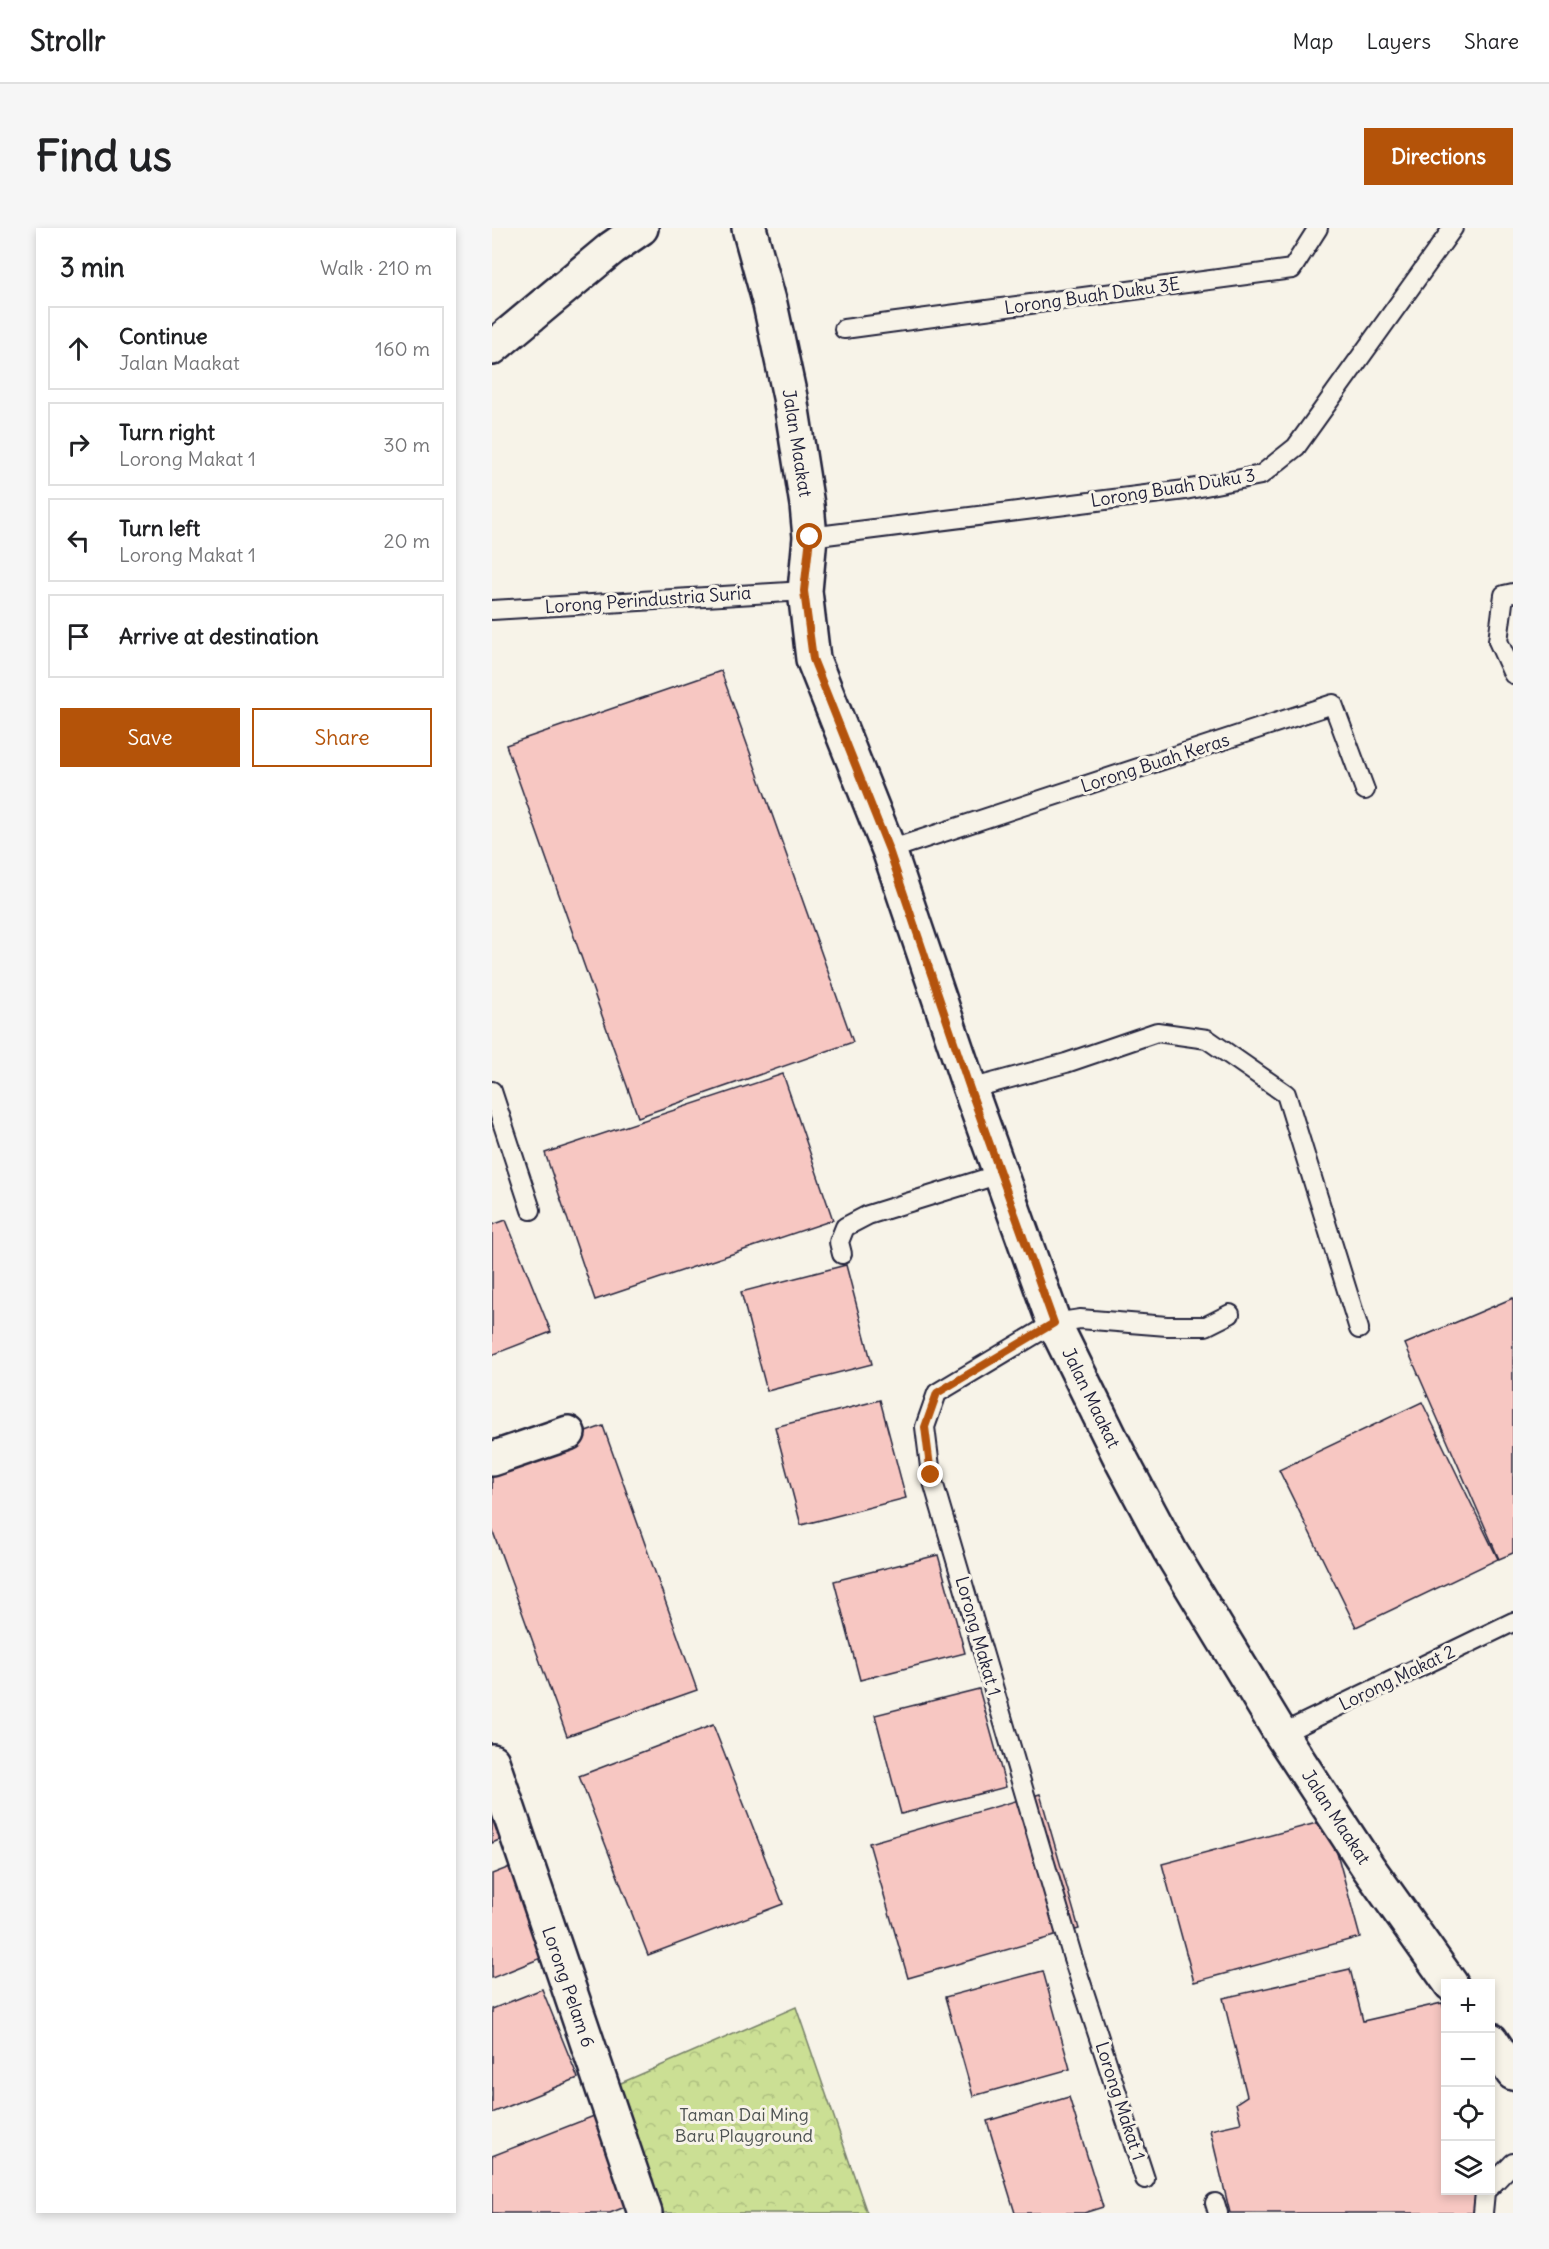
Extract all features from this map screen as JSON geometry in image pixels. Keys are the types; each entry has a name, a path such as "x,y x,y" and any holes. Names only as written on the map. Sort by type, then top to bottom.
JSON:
{"street":[{"path":"492,348 612,248 641,228"},
{"name":"Jalan Maakat","path":"749,228 770,304 790,397 810,537 804,591 813,659 889,850 970,1089 1054,1323 1122,1461 1170,1551 1281,1734 1368,1867 1448,1979"},
{"path":"492,1460 568,1433"},
{"name":"Lorong Pelam 6","path":"492,1761 645,2213"},
{"path":"1495,2046 1513,2073"}],"lane":[{"name":"Lorong Buah Duku 3E","path":"844,329 1292,270 1318,228"},
{"name":"Lorong Buah Duku 3","path":"810,537 1185,490 1260,476 1296,447 1453,228"},
{"name":"Lorong Perindustria Suria","path":"492,610 804,591"},
{"path":"1513,593 1504,595 1498,641 1513,674"},
{"name":"Lorong Buah Keras","path":"889,850 1334,704 1365,790"},
{"path":"970,1089 1066,1063 1157,1032 1207,1039 1286,1094 1359,1329"},
{"path":"492,1091 531,1210"},
{"path":"842,1254 839,1242 845,1227 868,1215 1000,1174"},
{"name":"Lorong Makat 1","path":"1145,2180 1072,1955 937,1497 931,1475 925,1427 937,1393 1054,1323 1080,1319 1167,1326 1206,1326 1230,1314"},
{"name":"Lorong Makat 2","path":"1281,1734 1513,1622"},
{"path":"1495,2182 1513,2163"},
{"path":"1484,2213 1486,2195"}],"green space":[{"name":"Taman Dai Ming Baru Playground","path":"796,2007 867,2213 661,2213 614,2086"}],"building":[{"path":"721,671 853,1042 638,1117 506,745"},
{"path":"783,1074 833,1220 595,1300 545,1153"},
{"path":"506,1220 551,1332 492,1355 492,1225"},
{"path":"846,1265 872,1364 767,1391 741,1292"},
{"path":"1513,1298 1513,1553 1499,1559 1405,1344"},
{"path":"880,1400 906,1498 801,1525 775,1427"},
{"path":"1422,1402 1498,1559 1356,1627 1279,1470"},
{"path":"603,1426 697,1690 567,1736 492,1529 492,1465"},
{"path":"938,1555 965,1653 860,1680 834,1581"},
{"path":"979,1689 1006,1787 901,1814 875,1715"},
{"path":"713,1725 783,1904 648,1955 579,1776"},
{"path":"1040,1794 1079,1929 908,1978 869,1843"},
{"path":"492,1803 506,1837 492,1843"},
{"path":"1328,1820 1360,1937 1194,1982 1162,1864"},
{"path":"510,1867 546,1956 492,1978 492,1874"},
{"path":"1350,1969 1363,2021 1441,2003 1441,2195 1488,2195 1492,2213 1230,2213 1210,2130 1241,2123 1236,2103 1247,2096 1223,1998"},
{"path":"1043,1971 1070,2069 973,2096 945,1997"},
{"path":"542,1989 578,2078 492,2113 492,2009"},
{"path":"1069,2097 1103,2207 1084,2213 1015,2213 987,2121"},
{"path":"594,2116 630,2205 610,2213 492,2213 492,2156"}],"route":[{"path":"810,537 804,591 813,659 889,850 970,1089 1054,1323 937,1393 925,1427 931,1475"}]}
